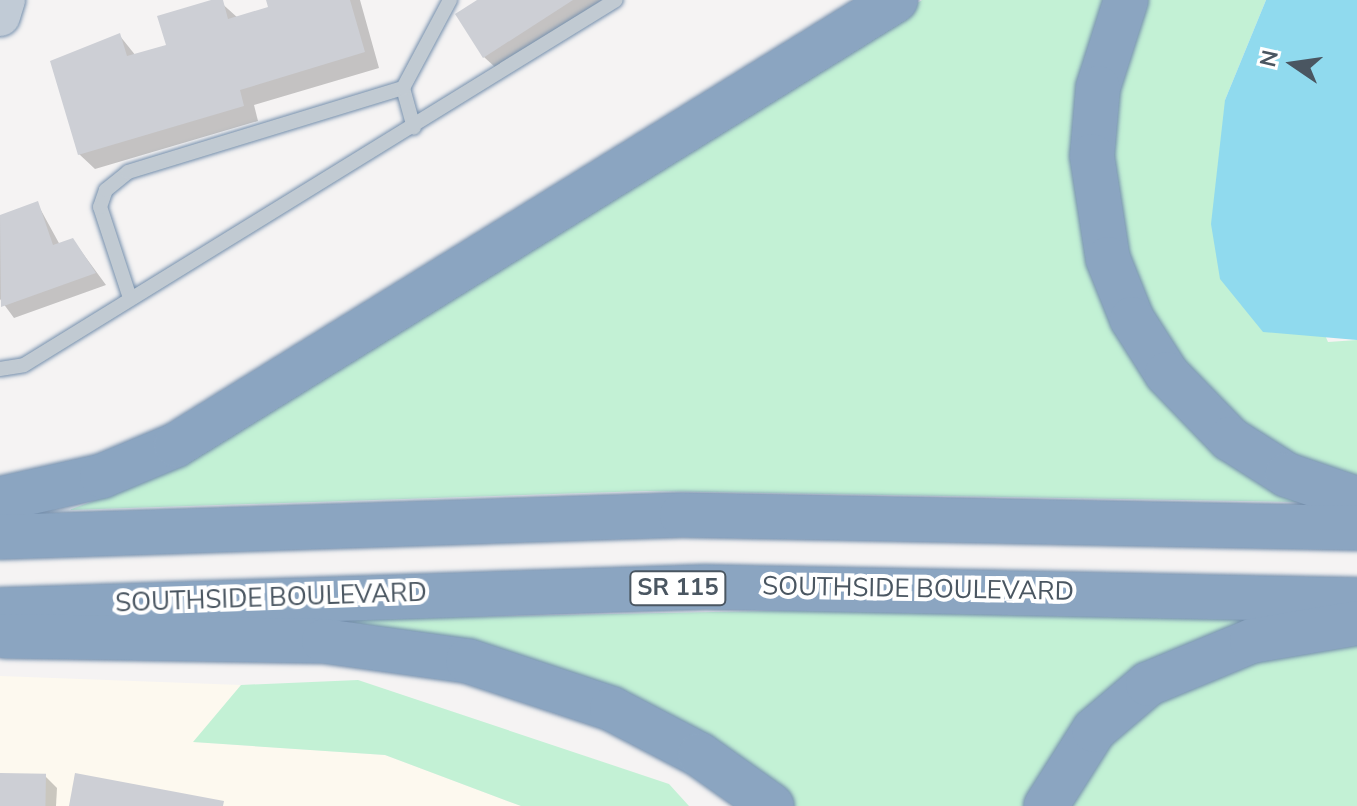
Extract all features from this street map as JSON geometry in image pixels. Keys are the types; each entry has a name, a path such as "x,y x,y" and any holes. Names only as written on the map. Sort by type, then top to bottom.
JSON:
{"highway":[{"path":"0,499 102,476 176,445 896,0"},
{"path":"1126,0 1098,88 1092,156 1108,259 1132,319 1177,386 1230,439 1287,475 1357,499"},
{"path":"0,537 651,515 1357,528"},
{"name":"SOUTHSIDE BOULEVARD","path":"0,610 705,587 1357,600"},
{"path":"1046,806 1094,730 1148,684 1252,641 1357,623"},
{"path":"0,636 324,641 444,656 612,709 700,755 772,806"}],"street":[{"path":"0,16 5,0"}],"lane":[{"path":"414,128 403,88 450,0"},
{"path":"0,369 24,365 414,128 616,0"},
{"path":"130,298 100,207 116,180 403,88"}],"shaded area":[{"path":"0,676 241,685 194,742 385,755 521,806 0,806"}],"green space":[{"path":"922,0 1117,0 1103,282 1298,502 645,491 69,510 112,494 414,316"},
{"path":"1141,0 1266,0 1225,100 1328,342 1357,340 1357,489 1298,468 1167,361 1108,217 1123,37"},
{"path":"820,610 1260,618 1031,806 785,806 724,761 294,620"},
{"path":"1357,634 1357,806 1060,806 1112,730 1203,672"},
{"path":"358,680 669,784 689,806 521,806 385,755 193,742 241,685"}],"water":[{"path":"1266,0 1357,0 1357,340 1263,332 1220,279 1211,224 1225,100"}],"building":[{"path":"211,0 223,0 228,19 268,7 266,0 350,0 365,52 240,90 244,106 78,155 50,61 120,33 127,56 166,45 157,16"},
{"path":"477,0 573,0 483,58 455,14"},
{"path":"38,201 53,245 73,238 96,273 1,307 0,215"},
{"path":"0,773 46,774 45,806 0,806"},
{"path":"75,773 224,801 223,806 69,806"}]}
